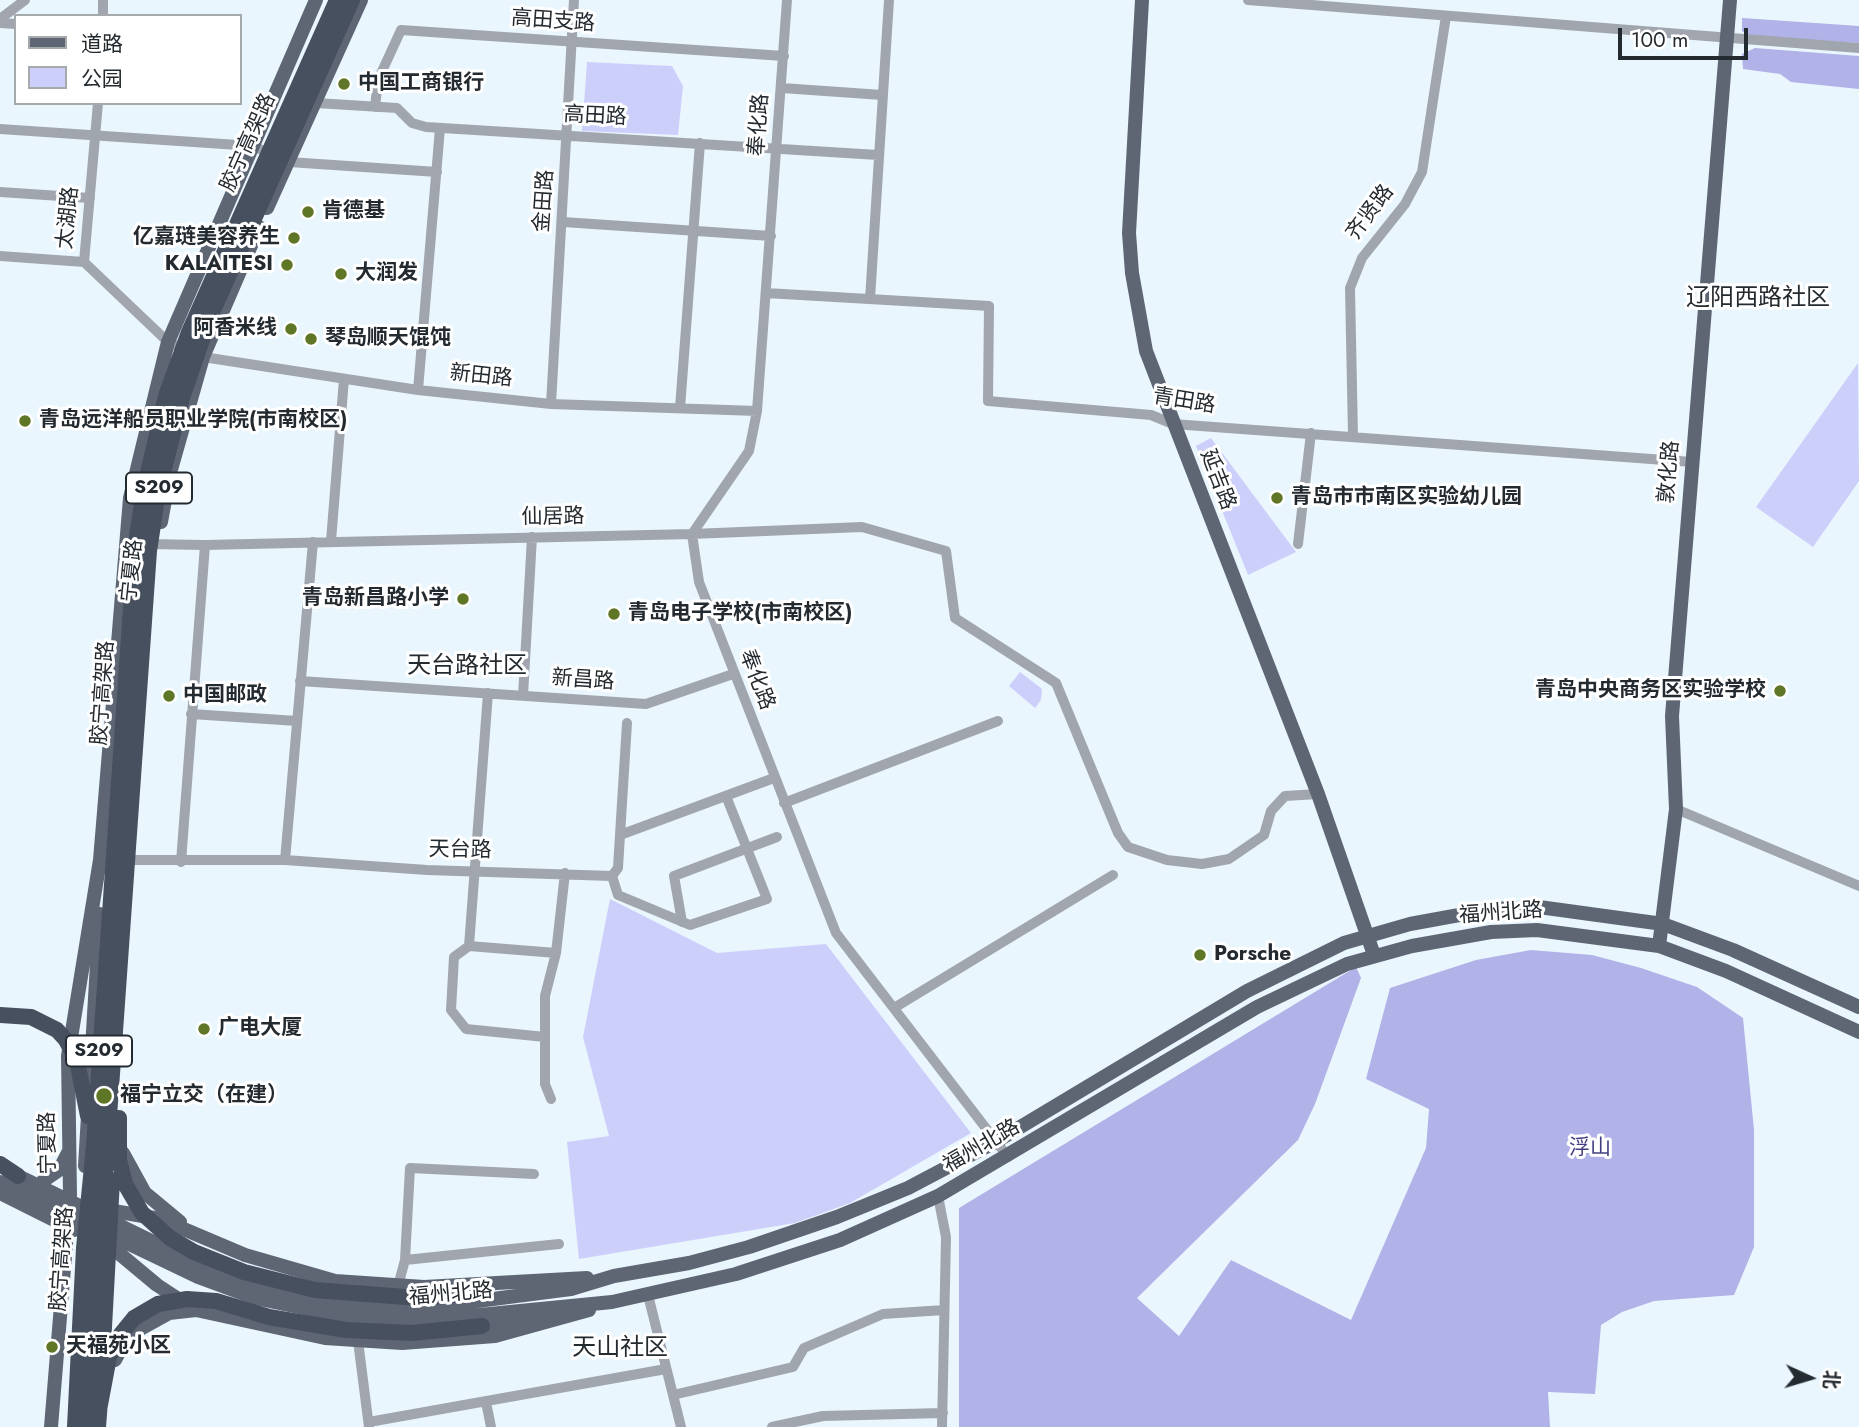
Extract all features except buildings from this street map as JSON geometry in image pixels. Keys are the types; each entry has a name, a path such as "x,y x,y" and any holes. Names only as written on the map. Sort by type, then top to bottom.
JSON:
{"highway":[{"name":"胶宁高架路","path":"75,1427 84,1248 94,1146 135,550 149,463 166,396 189,332 337,0"},
{"name":"胶宁高架路","path":"96,1423 108,1119 130,851 149,551 170,440 210,317 352,0"},
{"path":"130,851 133,925 118,1137 125,1184 142,1213 170,1238 194,1252 244,1272 315,1290 418,1298 477,1293"},
{"path":"0,1015 31,1017 57,1030 66,1040 82,1079 94,1146"},
{"name":"胶宁高架路","path":"96,1423 113,1202 108,1119"},
{"path":"0,1166 18,1176"},
{"path":"96,1423 109,1357 121,1334 134,1318 158,1304 187,1299 216,1301 310,1325 412,1333 482,1326"},
{"path":"68,1427 76,1403"}],"main road":[{"name":"宁夏路","path":"68,1427 95,1222 77,1198 70,1149 68,1056 100,860 130,498 168,342 316,0"},
{"name":"宁夏路","path":"114,1100 130,851 156,544 170,473 203,357 361,0"},
{"name":"延吉路","path":"1142,0 1129,233 1132,273 1146,351 1318,794 1374,955"},
{"name":"敦化路","path":"1659,946 1676,808 1672,716 1730,0"},
{"name":"宁夏路","path":"51,1427 66,1227 77,1198 101,904 100,860"},
{"name":"福州北路","path":"217,1279 304,1299 401,1308 510,1298 571,1289 614,1276 725,1254 837,1217 908,1188 998,1141 1247,990 1368,934 1492,909 1539,907 1663,924 1733,950 1859,1007"},
{"name":"福州北路","path":"95,1222 217,1279 299,1309 380,1320 439,1319 612,1302 648,1295 775,1263 839,1240 939,1196 1257,1007 1374,955 1491,932 1537,930 1659,946 1726,971 1859,1032"},
{"path":"95,1222 114,1100"},
{"path":"114,1100 124,1155 131,1171 145,1193 193,1231"},
{"path":"43,1181 59,1170 70,1149"},
{"path":"0,1158 77,1198 95,1222 104,1240 157,1285 196,1310 277,1329 358,1341 401,1343 495,1336 612,1302"},
{"path":"18,1176 95,1222 104,1240 96,1423"},
{"path":"0,1182 95,1222"},
{"path":"0,1193 66,1227 95,1222 160,1219 236,1251"},
{"path":"196,1310 196,1296 213,1251 222,1247 335,1281 398,1286 458,1286 614,1276"},
{"path":"477,1293 575,1279"},
{"path":"96,1423 104,1391 122,1347 140,1329 169,1313 196,1310"},
{"path":"482,1326 574,1315"}],"street":[{"path":"0,21 25,0"},
{"name":"金田路","path":"551,404 575,0"},
{"name":"奉化路","path":"787,0 757,411 749,451 692,534 699,582 836,933 1008,1157"},
{"path":"870,299 889,0"},
{"path":"1248,0 1859,48"},
{"name":"齐贤路","path":"1353,436 1350,288 1362,258 1405,204 1422,172 1446,16"},
{"name":"高田支路","path":"375,107 378,80 401,30 784,56"},
{"path":"782,88 883,95"},
{"name":"高田路","path":"316,103 397,107 412,123 440,128 878,155"},
{"name":"太湖路","path":"98,105 84,262 168,342"},
{"path":"418,390 440,128"},
{"path":"0,129 253,146 289,162 437,172"},
{"path":"680,408 700,143"},
{"path":"0,192 90,198"},
{"path":"563,222 771,236"},
{"path":"0,256 84,262"},
{"name":"青田路","path":"766,293 989,306 988,401 1151,415 1173,424 1692,462"},
{"name":"新田路","path":"168,342 203,357 418,390 551,404 757,411"},
{"path":"331,541 344,379"},
{"path":"1298,544 1311,433"},
{"name":"仙居路","path":"125,543 205,545 692,534 862,527 946,551 955,618 1056,683 1118,833 1128,847 1167,860 1202,864 1229,859 1264,835 1271,811 1285,796 1318,794"},
{"path":"523,696 533,537"},
{"path":"285,860 313,542"},
{"path":"181,862 205,545"},
{"name":"新昌路","path":"300,681 646,704 733,674"},
{"path":"469,946 472,870 488,693"},
{"path":"191,714 296,720"},
{"path":"784,803 998,721"},
{"path":"627,723 618,868 612,876 618,895 690,925 767,899 726,796"},
{"path":"620,835 774,778"},
{"path":"1676,808 1859,886"},
{"path":"682,922 674,876 777,837"},
{"name":"天台路","path":"100,860 130,851 181,862 285,860 427,870 612,876"},
{"path":"551,1099 545,1084 545,996 556,953 565,873"},
{"path":"894,1008 1113,875"},
{"path":"545,1037 466,1029 451,1010 454,957 469,946 556,953"},
{"path":"398,1286 405,1260 410,1168 534,1174"},
{"path":"939,1196 946,1237 942,1427"},
{"path":"405,1260 559,1244"},
{"path":"648,1295 681,1427"},
{"path":"673,1395 793,1367 804,1348 883,1314 944,1310"},
{"path":"358,1341 369,1424 666,1369"},
{"path":"486,1402 491,1427"},
{"path":"772,1427 848,1414 943,1413"},
{"path":"414,1414 416,1427"}],"green space":[{"path":"1742,18 1859,26 1859,43 1751,37 1742,31"},
{"path":"1755,48 1859,56 1859,89 1791,82 1780,74 1743,69 1742,54"},
{"path":"587,62 672,66 683,86 678,135 582,131"},
{"path":"1858,363 1859,481 1813,547 1756,507"},
{"path":"1211,438 1296,552 1248,575 1196,446"},
{"path":"1020,672 1042,689 1041,700 1035,708 1009,686"},
{"path":"610,899 717,953 826,944 971,1133 850,1203 795,1223 579,1259 567,1142 609,1136 583,1037"},
{"name":"浮山","path":"1531,950 1592,955 1641,968 1697,987 1743,1018 1754,1130 1754,1247 1734,1295 1654,1301 1622,1312 1601,1325 1595,1394 1548,1392 1550,1427 959,1427 959,1208 1356,967 1361,978 1315,1104 1298,1140 1137,1298 1179,1336 1231,1260 1351,1320 1426,1148 1429,1109 1366,1079 1390,988 1476,960"}],"place":[{"name":"中国工商银行","path":"344,84"},
{"name":"肯德基","path":"308,212"},
{"name":"亿嘉琏美容养生","path":"294,238"},
{"name":"KALAITESI","path":"287,265"},
{"name":"大润发","path":"341,274"},
{"name":"阿香米线","path":"291,329"},
{"name":"琴岛顺天馄饨","path":"311,339"},
{"name":"青岛远洋船员职业学院(市南校区)","path":"25,421"},
{"name":"青岛市市南区实验幼儿园","path":"1277,498"},
{"name":"青岛新昌路小学","path":"463,599"},
{"name":"青岛电子学校(市南校区)","path":"614,614"},
{"name":"青岛中央商务区实验学校","path":"1780,691"},
{"name":"中国邮政","path":"169,696"},
{"name":"Porsche","path":"1200,955"},
{"name":"广电大厦","path":"204,1029"},
{"name":"福宁立交（在建）","path":"104,1096"},
{"name":"天福苑小区","path":"52,1347"}],"district":[{"name":"辽阳西路社区","path":"1758,299"},
{"name":"天台路社区","path":"467,667"},
{"name":"天山社区","path":"620,1349"}]}
